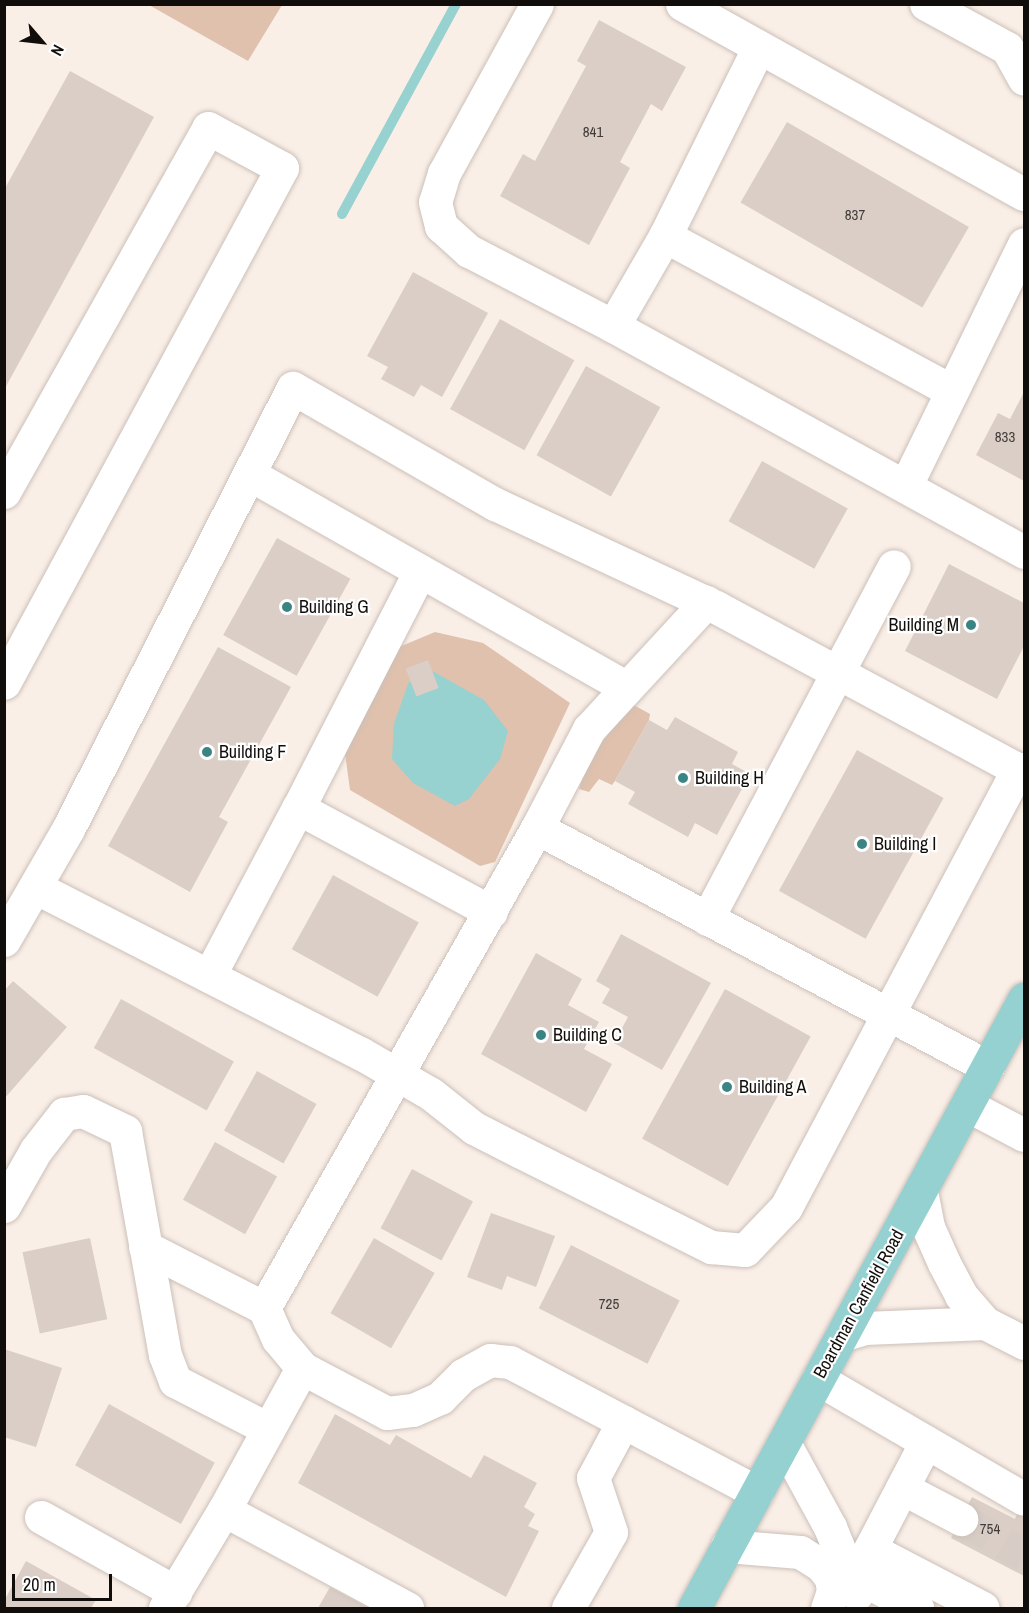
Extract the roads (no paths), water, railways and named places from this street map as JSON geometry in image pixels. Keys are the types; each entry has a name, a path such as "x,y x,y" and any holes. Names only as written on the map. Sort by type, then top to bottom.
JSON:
{"main road":[{"name":"Boardman Canfield Road","path":"694,1608 1024,999"}],"lane":[{"path":"537,4 444,173 435,202 441,226 470,251 906,485 1024,552"},
{"path":"682,4 1024,194"},
{"path":"926,4 1007,48 1024,79"},
{"path":"613,326 665,236 759,47"},
{"path":"4,492 208,129 282,168 4,683"},
{"path":"665,236 952,392"},
{"path":"906,485 1024,244"},
{"path":"4,940 34,887 293,388 495,504 706,602 1021,771 886,1015 786,1207 745,1250 711,1247 474,1128 398,1074 34,887"},
{"path":"249,474 626,687"},
{"path":"706,919 894,566"},
{"path":"209,976 420,571"},
{"path":"264,1308 491,912 589,729 706,602"},
{"path":"298,808 491,912"},
{"path":"537,828 886,1015 988,1067"},
{"path":"967,1105 1024,1135"},
{"path":"7,1195 36,1150 64,1114 84,1111 125,1131 165,1355 175,1381 268,1429"},
{"path":"921,1191 928,1227 962,1295 985,1323 1024,1343"},
{"path":"146,1247 264,1308 278,1339 302,1368 387,1413 413,1410 440,1398 464,1375 490,1360 510,1362 757,1492"},
{"path":"842,1335 865,1328 985,1323"},
{"path":"41,1517 170,1600 224,1510 302,1368"},
{"path":"818,1379 1024,1499"},
{"path":"568,1608 611,1532 593,1478 623,1422"},
{"path":"850,1585 926,1442"},
{"path":"784,1443 850,1585"},
{"path":"902,1488 961,1519"},
{"path":"224,1510 407,1608"},
{"path":"728,1546 800,1552 850,1585 983,1608"},
{"path":"850,1585 873,1585 918,1608"}],"water":[{"path":"434,672 484,700 508,731 500,759 469,799 455,806 413,783 392,759 394,724 408,684 418,673"}],"waterway":[{"path":"342,214 456,4"}],"tunnel":[{"path":"961,1519 1024,1554"}],"place":[{"name":"Building G","path":"287,607"},
{"name":"Building M","path":"971,625"},
{"name":"Building F","path":"207,752"},
{"name":"Building H","path":"683,778"},
{"name":"Building I","path":"862,844"},
{"name":"Building C","path":"541,1035"},
{"name":"Building A","path":"727,1087"}]}
